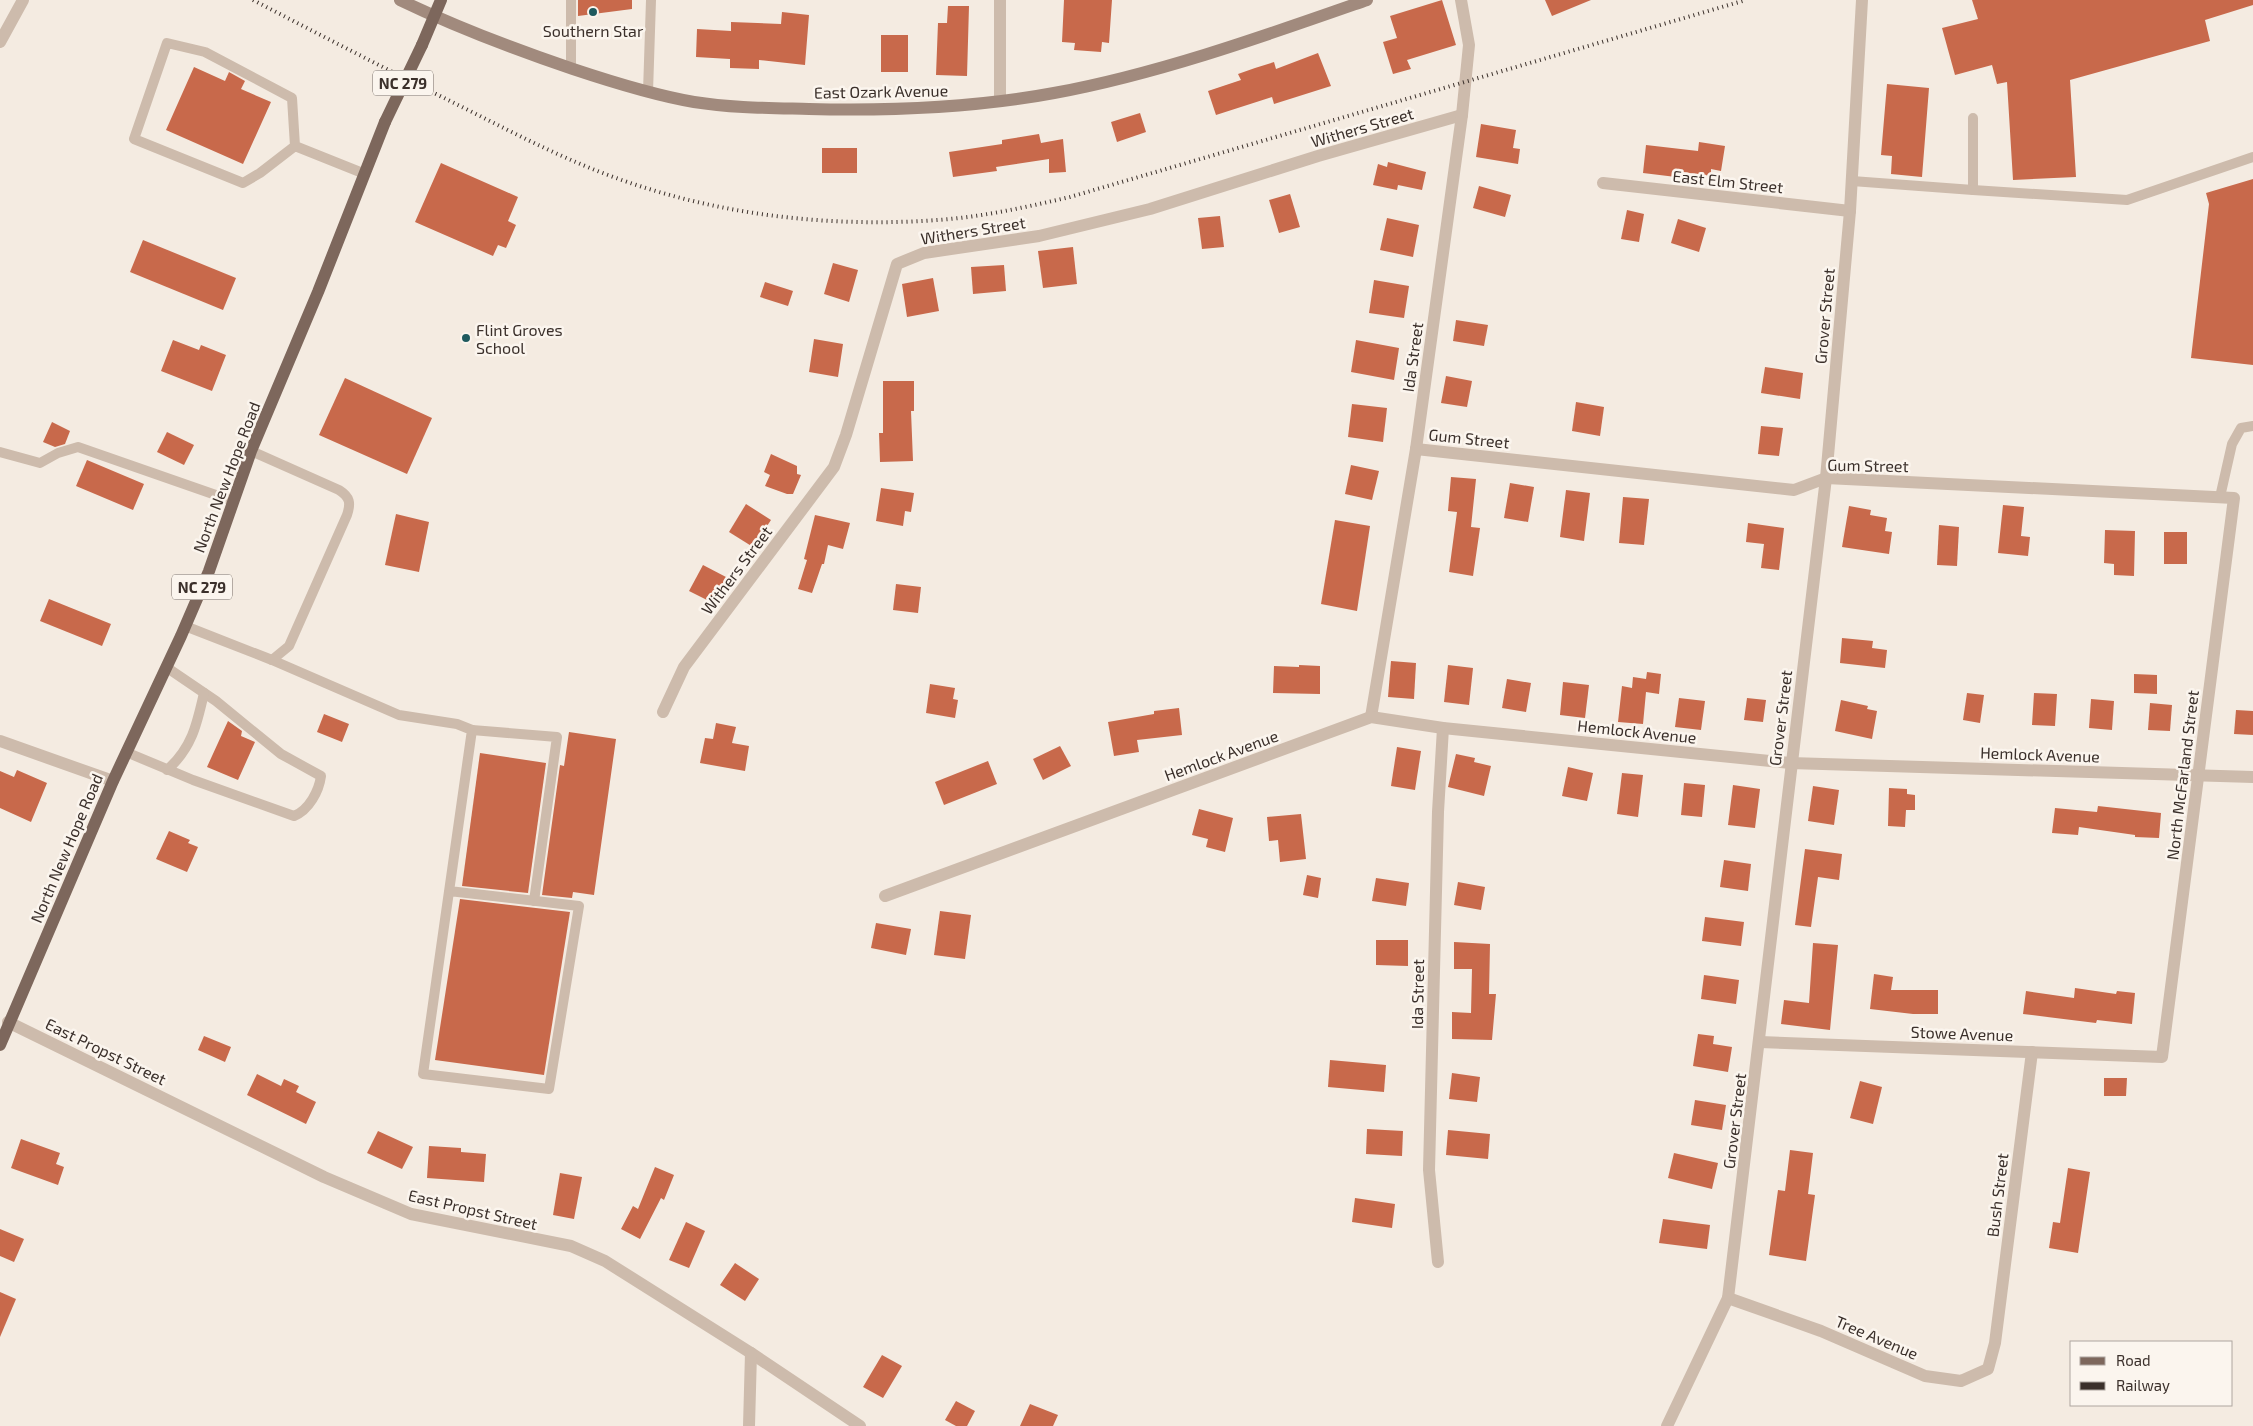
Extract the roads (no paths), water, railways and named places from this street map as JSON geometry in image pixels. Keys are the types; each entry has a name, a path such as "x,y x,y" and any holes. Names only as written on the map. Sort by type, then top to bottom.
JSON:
{"main road":[{"name":"East Ozark Avenue","path":"400,0 462,28 571,68 648,92 694,102 752,108 845,110 928,108 1055,93 1176,63 1367,0"},
{"name":"North New Hope Road","path":"0,1045 8,1022 113,781 185,626 208,571 251,451 385,122 422,45 441,0"}],"street":[{"path":"0,42 23,0"},
{"path":"1000,0 1000,101"},
{"name":"Ida Street","path":"1371,717 1416,449 1462,114 1469,45 1462,0"},
{"name":"Grover Street","path":"1667,1426 1728,1298 1760,1042 1790,763 1826,478 1850,211 1862,0"},
{"name":"Withers Street","path":"662,712 684,667 834,467 846,435 897,264 924,253 1039,236 1150,208 1462,114"},
{"name":"East Elm Street","path":"1603,183 1850,211"},
{"name":"Gum Street","path":"1416,449 1794,490 1826,478 2234,498"},
{"name":"North McFarland Street","path":"2162,1057 2234,498"},
{"name":"Hemlock Avenue","path":"885,896 1371,717 1443,728 1790,763 2253,777"},
{"name":"Ida Street","path":"1438,1262 1429,1170 1438,812 1443,728"},
{"path":"0,741 113,781"},
{"name":"East Propst Street","path":"8,1022 324,1177 412,1214 571,1246 605,1261 751,1353 860,1426"},
{"name":"Stowe Avenue","path":"1760,1042 2162,1057"},
{"name":"Bush Street","path":"1995,1344 2032,1052"},
{"name":"Tree Avenue","path":"1728,1298 1821,1331 1926,1376 1961,1381 1988,1369 1995,1344"},
{"path":"750,1426 751,1353"}],"lane":[{"path":"571,0 573,23 571,68"},
{"path":"648,92 651,0"},
{"path":"167,43 205,52 292,98 295,146 260,173 243,183 134,139 167,43"},
{"path":"1973,118 1973,190"},
{"path":"295,146 365,174"},
{"path":"1852,182 2127,200 2253,157"},
{"path":"2220,497 2232,444 2241,428 2253,426"},
{"path":"0,452 40,464 58,453 78,447 234,501"},
{"path":"251,451 339,490 348,496 350,504 347,515 288,646 272,660"},
{"path":"185,626 272,660 399,714 457,724 472,730 557,737 534,901"},
{"path":"126,752 168,770 294,816 304,812 320,785 321,776 281,754 204,693 166,667"},
{"path":"168,770 182,757 193,736 204,693"},
{"path":"449,891 578,906 550,1089 423,1074 449,891 472,730"}],"railway":[{"path":"253,0 516,134 570,160 608,175 691,201 734,210 777,216 863,222 907,222 950,219 1011,210 1070,197 1746,0"}],"place":[{"name":"Southern Star","path":"593,12"},
{"name":"Flint Groves School","path":"466,338"}]}
